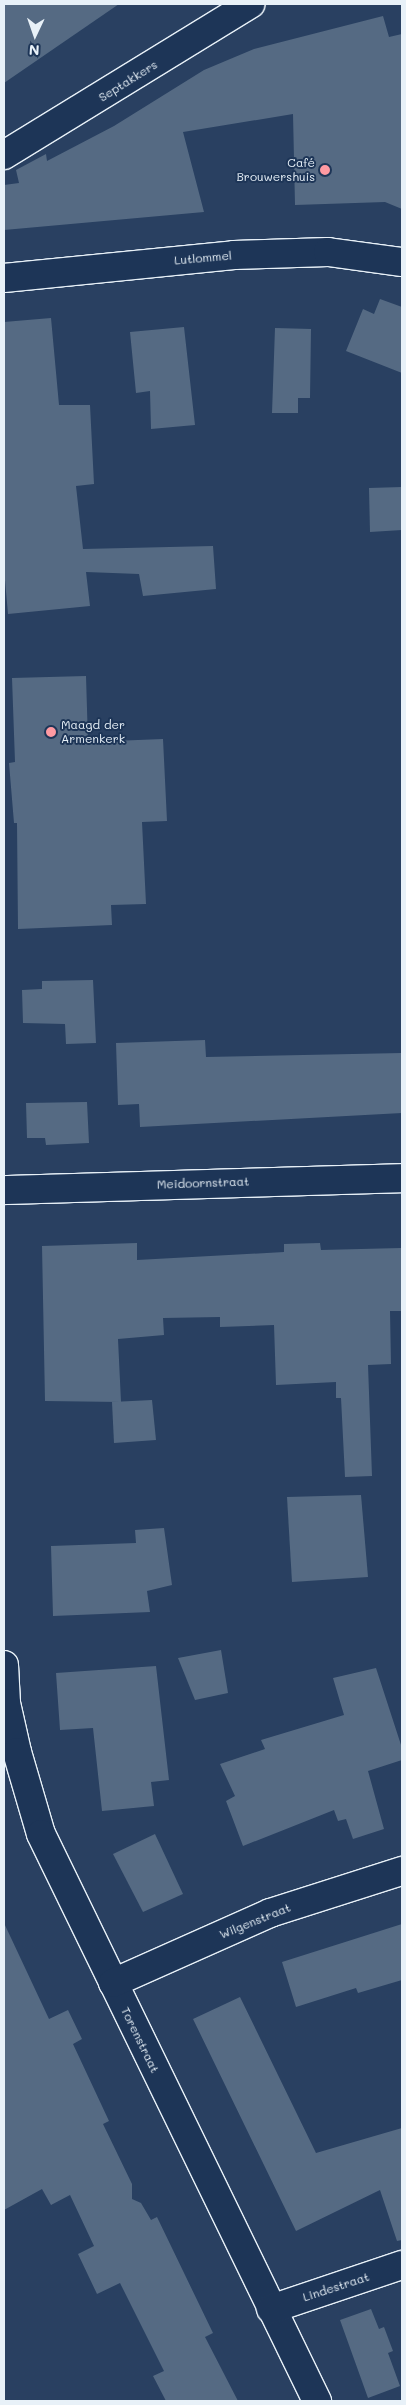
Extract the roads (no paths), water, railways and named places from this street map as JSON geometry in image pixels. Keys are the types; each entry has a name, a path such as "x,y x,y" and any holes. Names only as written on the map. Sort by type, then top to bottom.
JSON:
{"street":[{"name":"Septakkers","path":"4,155 250,4"},
{"name":"Lutlommel","path":"4,278 244,255 328,252 402,262"},
{"name":"Meidoornstraat","path":"4,1190 402,1178"},
{"name":"Torenstraat","path":"4,1665 6,1703 17,1752 41,1834 317,2401"},
{"name":"Wilgenstraat","path":"113,1983 270,1913 402,1871"},
{"name":"Lindestraat","path":"271,2309 402,2265"}],"place":[{"name":"Café Brouwershuis","path":"325,170"},
{"name":"Maagd der Armenkerk","path":"51,732"}]}
